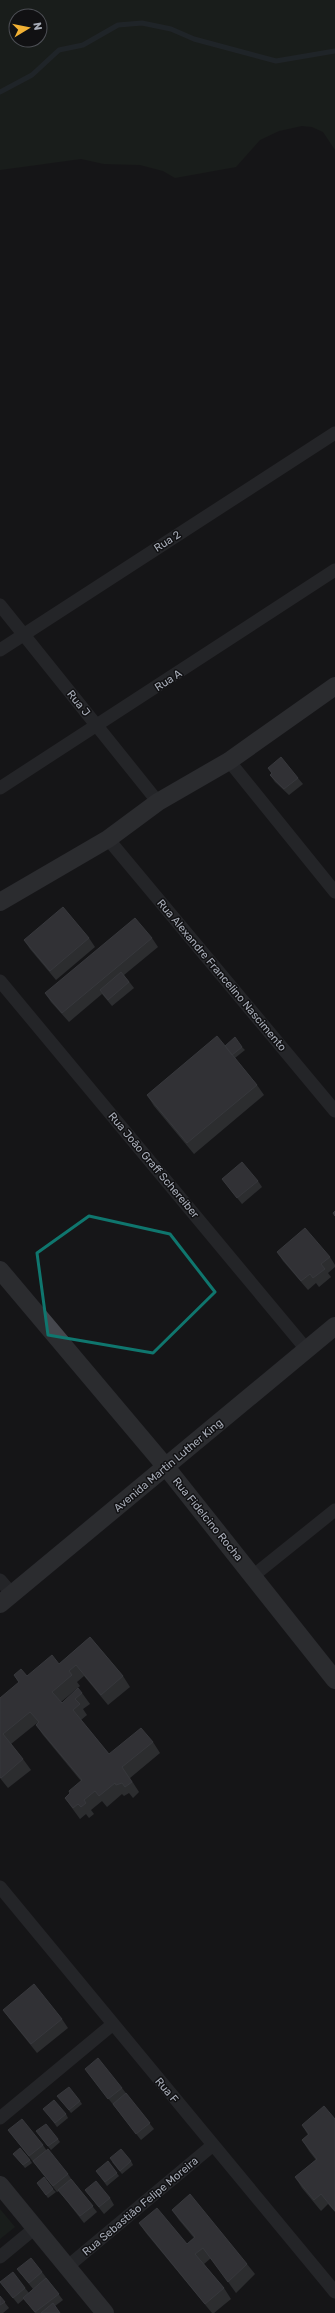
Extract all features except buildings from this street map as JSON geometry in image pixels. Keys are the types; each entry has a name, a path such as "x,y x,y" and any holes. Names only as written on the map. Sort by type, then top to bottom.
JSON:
{"street":[{"name":"Rua 2","path":"0,650 335,433"},
{"name":"Rua A","path":"0,788 335,570"},
{"name":"Rua J","path":"0,605 158,802"},
{"path":"0,902 108,840 158,802 229,761 335,686"},
{"path":"229,761 335,892"},
{"name":"Rua Alexandre Francelino Nascimento","path":"108,840 335,1111"},
{"name":"Rua João Graff Schereiber","path":"0,982 307,1350"},
{"name":"Rua Fidelcino Rocha","path":"0,1270 166,1467 335,1680"},
{"name":"Avenida Martin Luther King","path":"6,1599 335,1326"},
{"path":"253,1576 335,1510"},
{"path":"0,1580 6,1599"},
{"name":"Rua F","path":"0,1887 335,2292"},
{"path":"0,2118 113,2024"},
{"name":"Rua Sebastião Felipe Moreira","path":"68,2267 213,2145"},
{"path":"0,2185 105,2313"},
{"path":"0,2257 35,2228"}],"highlighted area":[{"path":"89,1216 170,1234 215,1292 153,1353 48,1335 37,1253"}],"shaded area":[{"path":"0,0 335,0 335,150 323,132 312,127 302,126 279,131 260,140 236,167 175,178 163,171 140,165 104,164 81,159 0,170"},
{"path":"0,2209 15,2227 0,2239"}],"waterway":[{"path":"0,92 32,75 59,50 83,45 118,25 142,23 171,29 194,39 276,61 335,51"}]}
